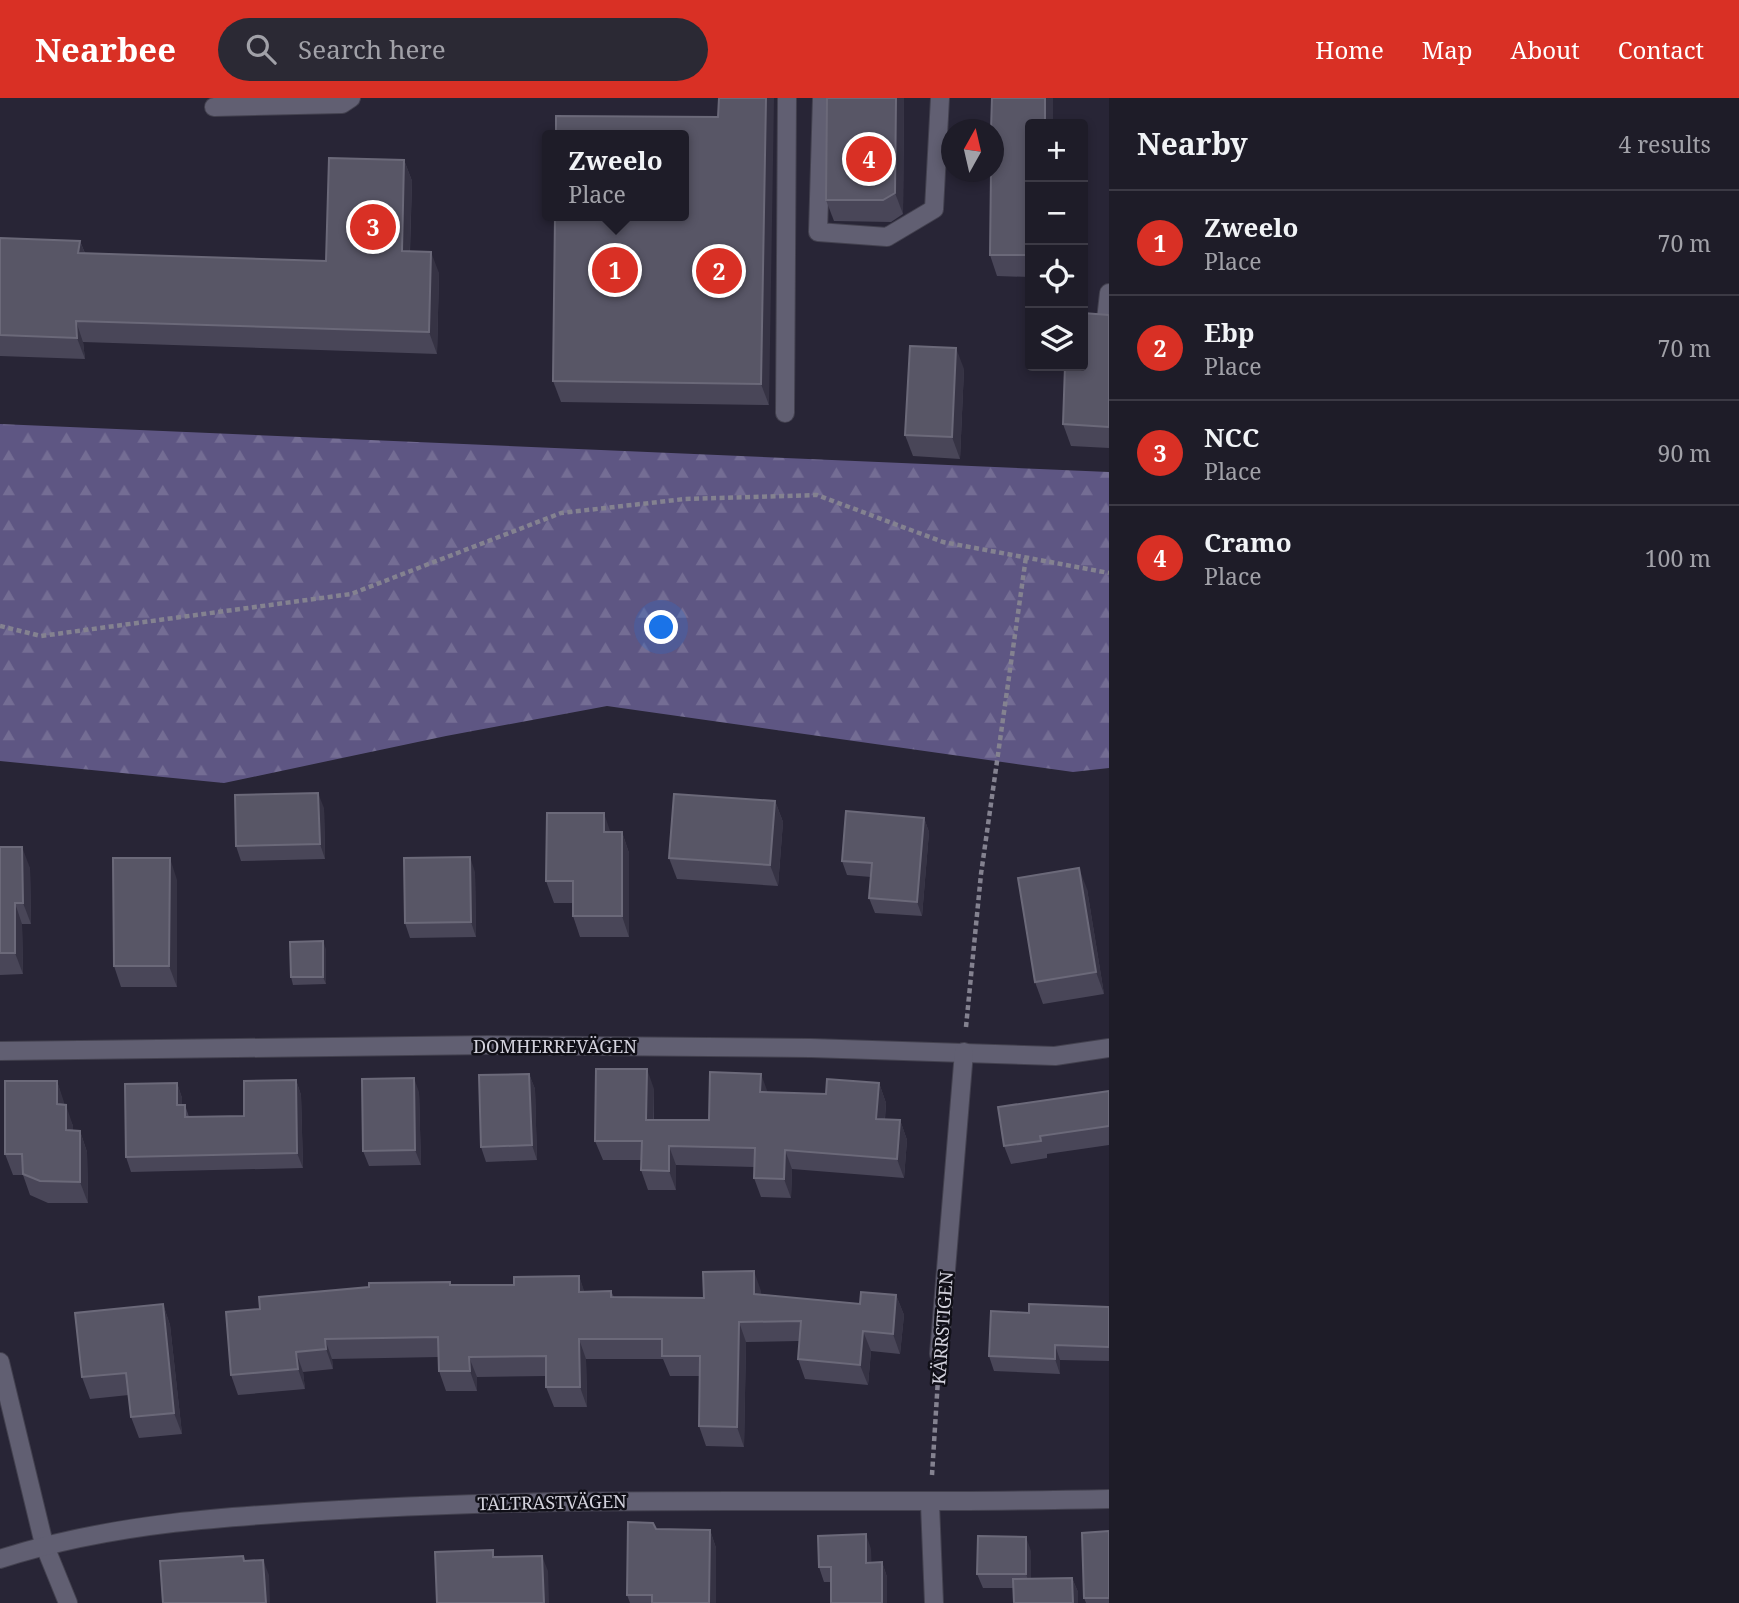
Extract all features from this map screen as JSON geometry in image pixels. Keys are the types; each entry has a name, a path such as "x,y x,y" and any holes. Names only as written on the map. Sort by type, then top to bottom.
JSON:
{"street":[{"path":"214,107 342,104 351,98"},
{"path":"785,412 788,98"},
{"path":"822,98 818,232 887,237 934,209 940,98"},
{"path":"1106,320 1109,293"},
{"name":"DOMHERREVÄGEN","path":"0,1051 489,1045 964,1052 1055,1056 1109,1048"},
{"name":"KÄRRSTIGEN","path":"939,1354 964,1052"},
{"path":"0,1362 44,1544 68,1603"},
{"name":"TALTRASTVÄGEN","path":"0,1559 44,1544 179,1523 421,1504 567,1501 930,1504 1109,1499"},
{"path":"930,1504 934,1603"}],"path":[{"path":"0,626 41,636 351,594 562,513 685,499 817,495 943,541 1109,573"},
{"path":"964,1052 981,874 1026,557"},
{"name":"KÄRRSTIGEN","path":"930,1504 939,1354"}],"green space":[{"path":"0,424 1109,472 1109,768 1073,772 607,706 446,736 224,783 0,761"}],"building":[{"path":"719,98 766,98 761,384 553,381 555,221 689,221 689,130 556,130 556,116 718,117"},
{"path":"827,98 896,98 895,193 883,200 826,200"},
{"path":"992,98 1045,98 1045,119 1025,119 1025,255 990,255 991,182 1004,182 1004,119 991,119"},
{"path":"329,158 404,160 402,251 431,252 429,332 76,321 77,338 0,335 0,238 80,241 78,253 326,261"},
{"path":"1088,313 1109,315 1109,427 1063,424 1065,371 1088,371"},
{"path":"910,346 956,348 952,437 905,435"},
{"path":"318,793 320,844 236,846 235,795"},
{"path":"674,794 775,801 770,865 669,858"},
{"path":"846,811 924,818 917,902 869,898 872,863 842,861"},
{"path":"547,813 604,813 604,832 622,832 622,916 573,916 573,881 546,881"},
{"path":"0,847 22,847 23,903 15,903 15,953 0,953"},
{"path":"470,857 471,922 405,923 404,858"},
{"path":"113,858 170,858 169,966 114,966"},
{"path":"1079,868 1096,972 1035,982 1018,878"},
{"path":"323,941 323,977 291,977 290,942"},
{"path":"596,1069 647,1069 646,1120 709,1120 710,1072 761,1074 760,1092 826,1094 827,1079 879,1083 876,1119 900,1120 897,1159 785,1150 784,1179 754,1178 755,1148 669,1146 669,1171 641,1170 642,1141 595,1141"},
{"path":"529,1074 532,1145 481,1147 479,1075"},
{"path":"414,1078 415,1150 363,1151 362,1079"},
{"path":"296,1080 297,1153 126,1157 125,1084 177,1083 177,1105 185,1105 185,1117 244,1116 244,1081"},
{"path":"5,1081 57,1081 57,1104 66,1105 66,1130 80,1131 80,1182 40,1181 23,1174 22,1154 5,1154"},
{"path":"1109,1091 1109,1126 1040,1136 1041,1141 1004,1146 998,1107"},
{"path":"754,1271 754,1294 860,1304 861,1292 896,1295 893,1334 863,1331 860,1365 798,1359 801,1321 739,1322 737,1427 699,1426 700,1356 662,1356 662,1339 579,1339 580,1387 546,1387 546,1356 469,1357 470,1371 439,1371 438,1337 325,1339 326,1349 296,1352 298,1369 231,1375 226,1312 260,1309 259,1297 369,1287 369,1283 450,1282 450,1285 514,1285 514,1277 579,1276 579,1292 611,1291 611,1297 704,1298 703,1272"},
{"path":"163,1304 174,1413 131,1417 126,1373 82,1377 75,1313"},
{"path":"1029,1304 1109,1307 1109,1347 1055,1345 1055,1359 989,1356 991,1311 1029,1313"},
{"path":"628,1522 653,1523 656,1529 710,1530 709,1603 652,1603 652,1595 627,1595"},
{"path":"1109,1531 1109,1598 1084,1598 1082,1533"},
{"path":"866,1534 866,1563 882,1562 882,1603 831,1603 831,1567 819,1567 818,1536"},
{"path":"978,1536 1026,1537 1026,1574 977,1574"},
{"path":"493,1550 493,1557 542,1556 544,1603 437,1603 435,1552"},
{"path":"243,1556 244,1561 263,1560 266,1603 163,1603 160,1561"},
{"path":"1072,1578 1073,1603 1014,1603 1013,1579"}],"place":[{"name":"Cramo","path":"869,159"},
{"name":"NCC","path":"373,227"},
{"name":"Zweelo","path":"615,270"},
{"name":"Ebp","path":"719,271"}]}
